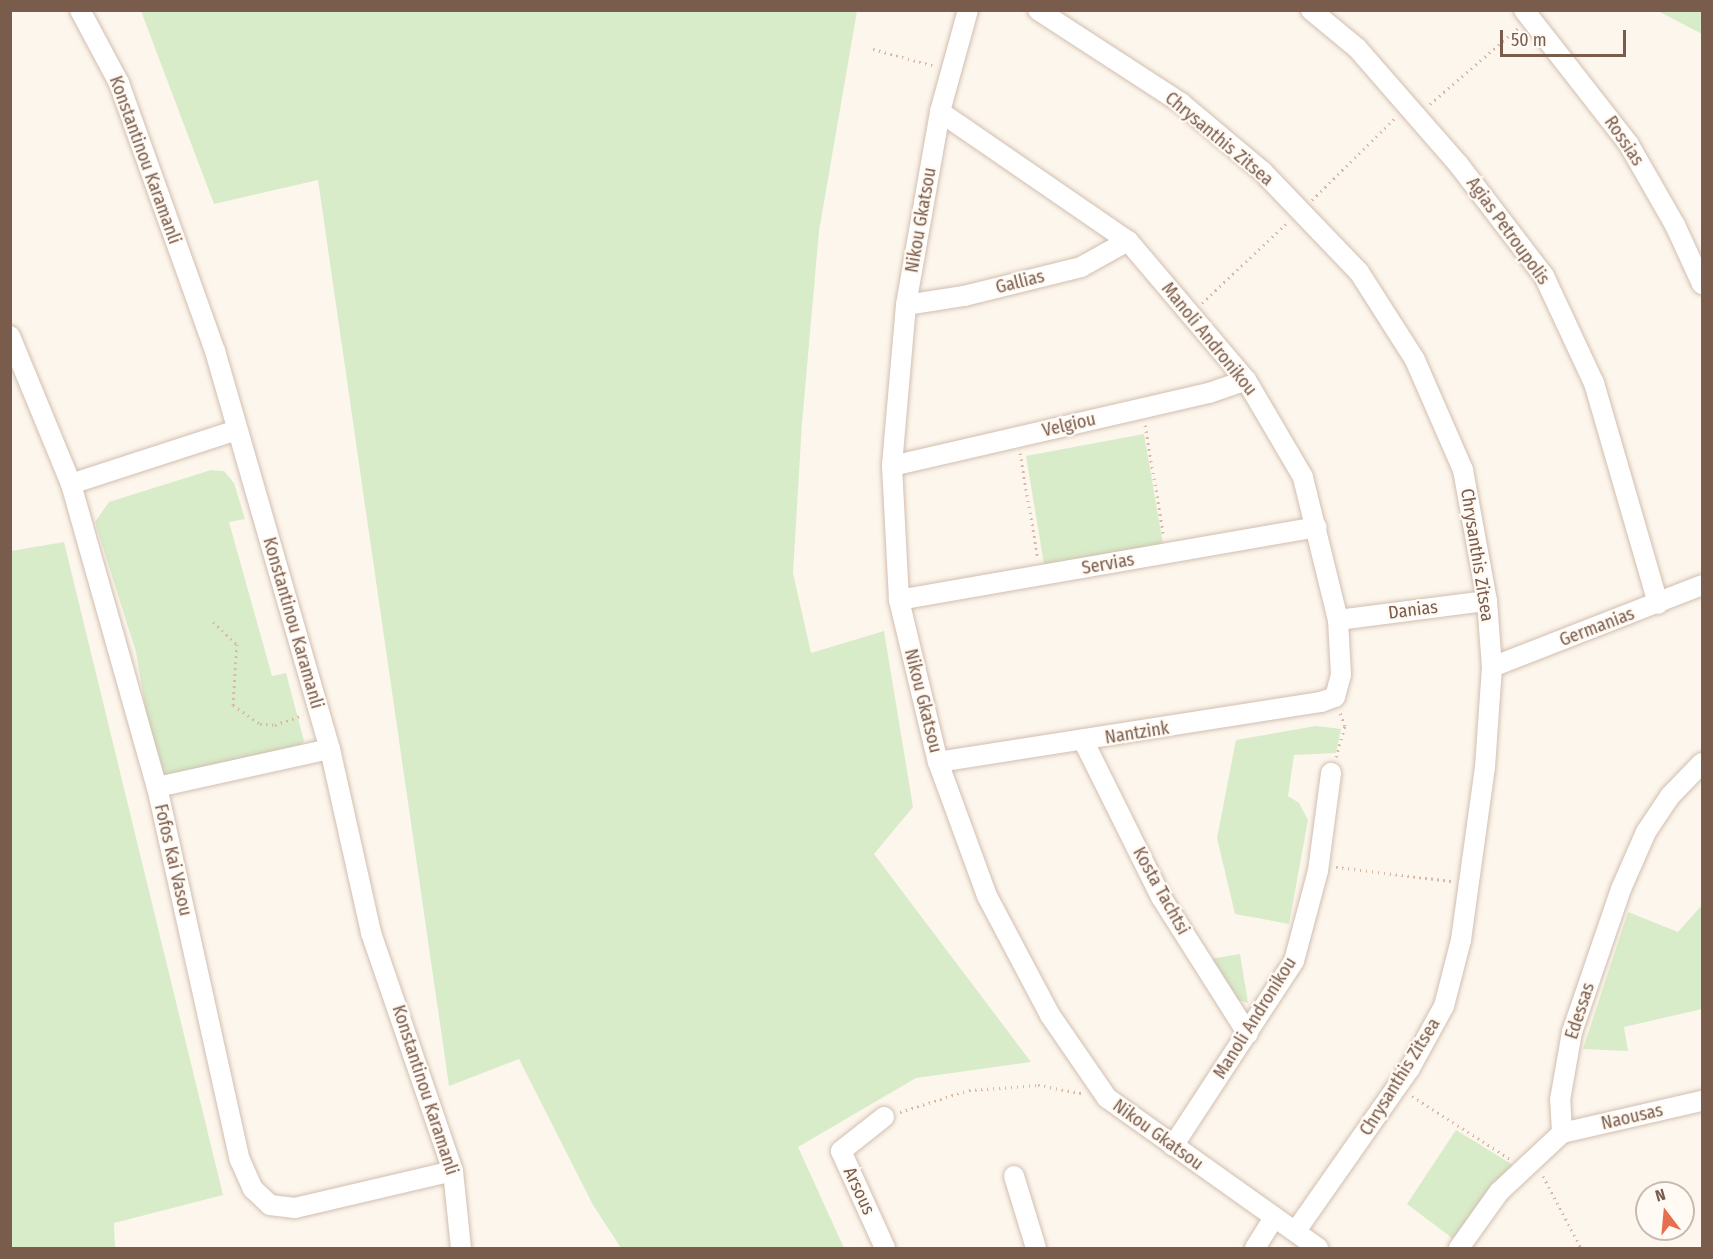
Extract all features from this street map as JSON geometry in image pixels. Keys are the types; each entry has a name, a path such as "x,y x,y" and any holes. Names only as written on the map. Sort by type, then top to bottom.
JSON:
{"street":[{"name":"Konstantinou Karamanli","path":"80,10 119,83 214,351 330,749 371,933 453,1171 461,1248"},
{"name":"Nikou Gkatsou","path":"968,10 940,112 906,305 892,466 898,600 938,762 987,896 1050,1015 1107,1098 1318,1248"},
{"name":"Chrysanthis Zitsea","path":"1038,10 1181,104 1262,171 1359,272 1415,360 1463,471 1487,601 1492,667 1485,767 1461,940 1444,1006 1397,1086 1296,1231"},
{"name":"Agias Petroupolis","path":"1311,10 1357,48 1459,165 1544,276 1594,383 1658,604"},
{"name":"Rossias","path":"1527,14 1628,143 1675,225 1702,284"},
{"name":"Manoli Andronikou","path":"940,112 1128,241 1246,380 1303,477 1338,620 1341,675 1335,697"},
{"name":"Gallias","path":"906,305 963,296 1081,267 1128,241"},
{"name":"Fofos Kai Vasou","path":"10,336 70,483 157,787 240,1160 253,1189 270,1205 295,1208 453,1171"},
{"name":"Velgiou","path":"892,466 1142,408 1246,380"},
{"path":"70,483 237,430"},
{"name":"Servias","path":"898,600 1317,527"},
{"name":"Germanias","path":"1492,667 1702,585"},
{"name":"Danias","path":"1338,620 1487,601"},
{"name":"Nantzink","path":"938,762 1084,742 1321,702 1335,697"},
{"name":"Kosta Tachtsi","path":"1084,742 1161,897 1248,1034"},
{"path":"157,787 330,749"},
{"name":"Edessas","path":"1562,1132 1560,1092 1572,1032 1621,889 1646,832 1670,796 1702,763"},
{"name":"Manoli Andronikou","path":"1173,1146 1294,961 1319,865 1331,773"},
{"name":"Naousas","path":"1562,1132 1702,1101"},
{"name":"Arsous","path":"884,1117 841,1151 885,1248"},
{"path":"1459,1248 1499,1192 1562,1132"},
{"path":"1014,1176 1036,1248"},
{"path":"1255,1248 1274,1217"}],"path":[{"path":"1416,116 1527,14"},
{"path":"873,49 951,70"},
{"path":"1142,408 1167,553"},
{"path":"1018,437 1040,575"},
{"path":"213,622 237,644 233,705 260,724 274,725 318,709"},
{"path":"1331,773 1345,726 1335,697"},
{"path":"1319,865 1469,884"},
{"path":"884,1117 969,1090 1038,1085 1107,1098"},
{"path":"1397,1086 1529,1164 1581,1248"}],"green space":[{"path":"141,11 857,11 819,231 802,423 793,573 811,653 884,631 913,807 874,854 1031,1062 916,1078 798,1147 844,1248 621,1248 593,1205 519,1059 449,1086 318,180 214,204"},
{"path":"1658,11 1702,11 1702,34"},
{"path":"1144,434 1164,550 1045,570 1026,456"},
{"path":"211,470 224,471 234,483 245,519 229,522 272,676 286,673 304,741 295,753 170,780 155,764 136,652 95,522 109,502"},
{"path":"64,542 223,1195 114,1223 115,1248 11,1248 11,551"},
{"path":"1316,726 1341,729 1336,753 1294,755 1288,796 1299,803 1308,820 1289,924 1235,914 1217,838 1236,740"},
{"path":"1702,905 1702,1009 1624,1027 1628,1051 1583,1049 1628,912 1678,932"},
{"path":"1240,954 1248,1003 1235,999 1210,959"},
{"path":"1456,1130 1513,1165 1456,1241 1407,1204"}]}
